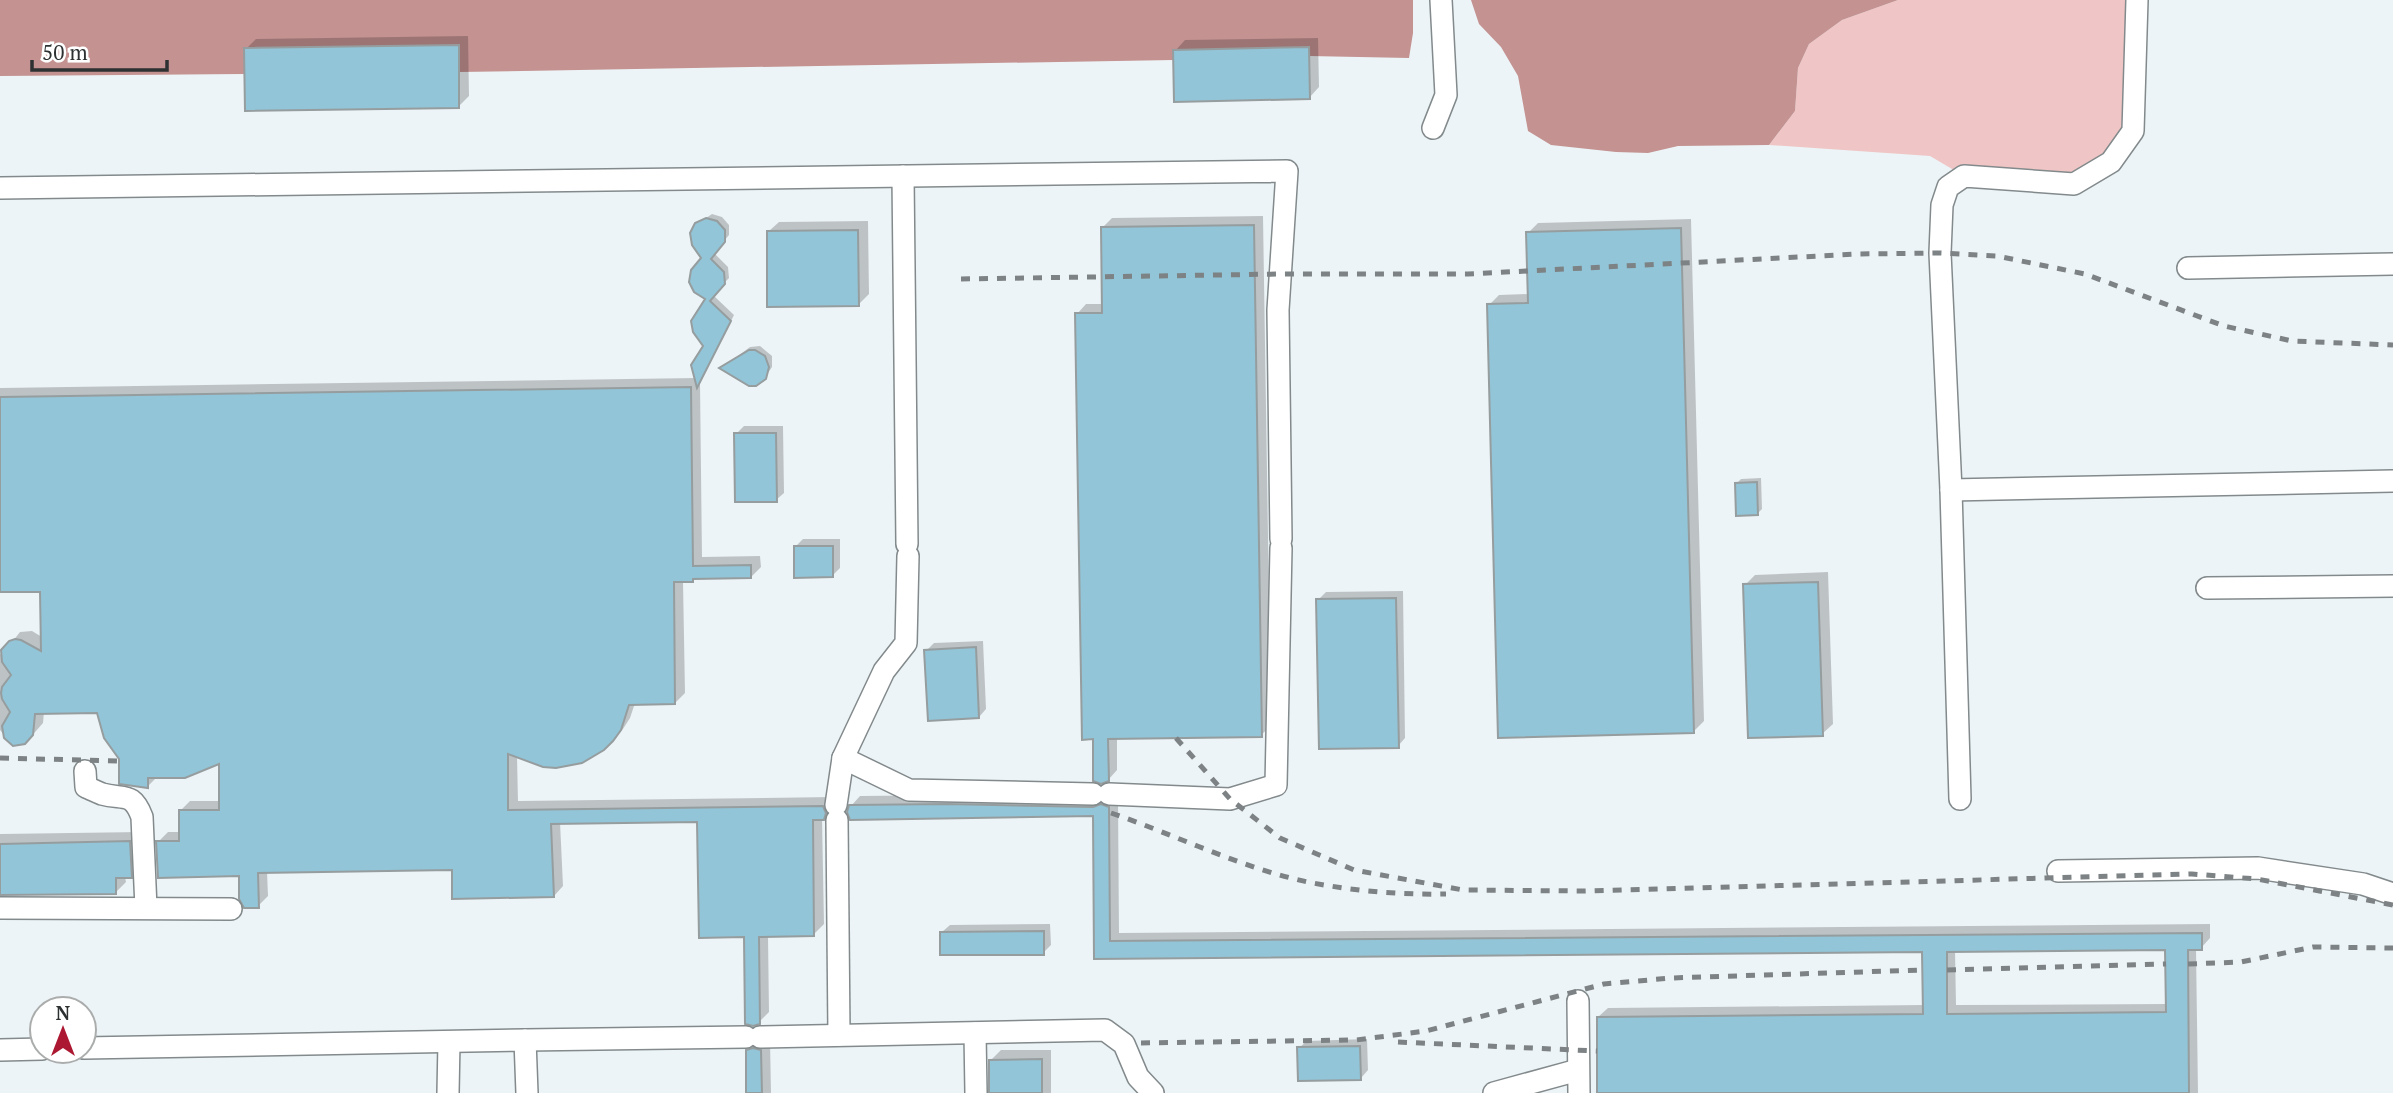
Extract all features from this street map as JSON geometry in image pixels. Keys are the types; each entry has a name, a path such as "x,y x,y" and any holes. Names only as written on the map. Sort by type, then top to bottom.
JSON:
{"street":[{"path":"1433,128 1446,95 1441,0"},
{"path":"1960,799 1951,490 1940,253 1942,205 1948,187 1964,176 2074,184 2111,162 2133,131 2137,0"},
{"path":"0,188 1287,170 1278,310 1281,543 1276,785 1230,799 909,790 843,758"},
{"path":"839,1035 836,813 843,758 884,671 906,643 903,176"},
{"path":"2188,268 2393,264"},
{"path":"1951,490 2393,481"},
{"path":"2207,588 2393,586"},
{"path":"85,771 86,787 102,794 129,797 137,804 142,817 146,908"},
{"path":"2058,871 2258,868 2363,884 2393,894"},
{"path":"0,908 231,909"},
{"path":"1578,1001 1579,1093"},
{"path":"98,1048 1105,1030 1124,1044 1138,1077 1153,1093"},
{"path":"975,1032 976,1093"},
{"path":"526,1040 527,1093"},
{"path":"448,1093 449,1042"},
{"path":"0,1050 28,1049"},
{"path":"1493,1093 1521,1089 1578,1070"}],"shaded area":[{"path":"0,0 1413,0 1413,33 1409,58 1309,56 1308,47 1174,50 1173,60 459,72 244,48 244,74 0,76"},
{"path":"1471,0 1898,0 1842,20 1809,44 1798,68 1795,111 1769,145 1678,146 1648,153 1551,145 1528,131 1518,76 1501,47 1479,24"},
{"path":"1898,0 2137,0 2133,131 2074,184 1964,176 1930,156 1769,145 1795,111 1798,68 1809,44 1842,20"}],"building":[{"path":"459,45 459,108 245,111 244,48"},
{"path":"1309,47 1310,99 1174,102 1173,50"},
{"path":"706,218 717,221 725,230 725,242 711,259 724,272 725,284 710,301 731,321 697,388 691,365 703,346 693,332 691,321 705,299 694,292 689,282 691,270 701,258 692,245 690,233 695,223"},
{"path":"1254,225 1262,737 1108,739 1109,781 1101,784 1093,781 1093,739 1082,740 1075,313 1102,313 1101,227"},
{"path":"1681,228 1694,733 1498,738 1487,304 1528,303 1526,232"},
{"path":"858,230 859,306 767,307 767,231"},
{"path":"749,350 755,350 765,356 769,367 766,379 756,386 749,386 719,368"},
{"path":"691,387 693,566 751,565 751,578 674,582 675,704 629,705 621,730 613,741 604,750 582,763 556,768 543,767 508,754 508,810 823,806 826,813 824,820 813,820 814,936 759,937 760,1024 745,1024 744,937 699,938 697,822 551,824 554,897 452,899 452,870 258,873 259,908 244,908 239,899 239,876 158,878 156,841 179,841 179,810 219,810 219,764 185,778 148,778 148,788 119,784 119,759 104,738 97,713 35,714 33,735 25,744 13,746 4,738 2,726 10,712 1,693 11,675 2,662 1,650 9,641 15,639 41,651 40,592 0,592 0,397"},
{"path":"734,433 776,433 777,502 735,502"},
{"path":"1757,482 1758,515 1736,516 1735,483"},
{"path":"794,546 833,546 833,577 794,578"},
{"path":"1818,582 1823,736 1748,738 1743,584"},
{"path":"1396,598 1399,748 1319,749 1316,599"},
{"path":"976,647 979,718 928,721 924,650"},
{"path":"1101,804 1109,807 1110,941 2202,933 2202,950 2188,950 2189,1093 1597,1093 1597,1017 1923,1014 1922,952 1094,959 1093,816 850,820 847,812 849,805 1093,807","holes":["2165,950 2166,1012 1947,1014 1947,952"]},
{"path":"130,841 132,878 116,878 116,894 0,895 0,844"},
{"path":"1044,931 1044,955 940,955 940,932"},
{"path":"1360,1046 1361,1080 1298,1081 1297,1047"},
{"path":"746,1050 761,1050 762,1093 746,1093"},
{"path":"1042,1059 1042,1093 989,1093 989,1060"}],"railway":[{"path":"961,279 1468,274 1858,254 1940,253 1997,256 2085,274 2224,326 2292,341 2393,345"},
{"path":"1176,738 1230,799 1280,838 1354,870 1463,890 1583,891 2192,874 2257,879 2393,905"},
{"path":"0,758 119,761"},
{"path":"1111,813 1233,860 1283,876 1377,892 1446,894"},
{"path":"2188,964 2241,962 2313,947 2393,948"},
{"path":"1947,970 2166,964"},
{"path":"1141,1043 1356,1040 1426,1031 1604,984 1671,978 1922,970"},
{"path":"1398,1042 1597,1051"}]}
